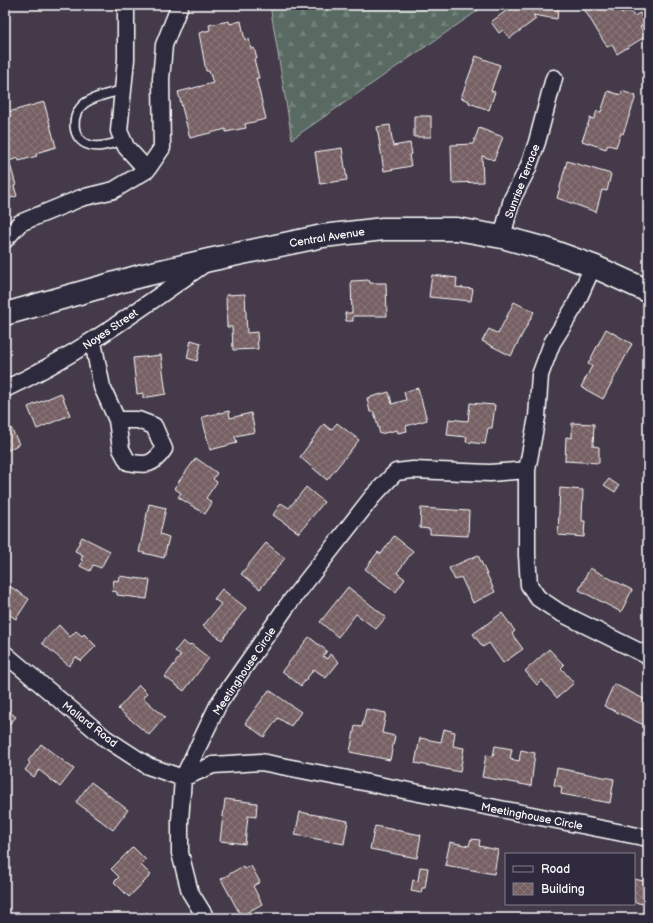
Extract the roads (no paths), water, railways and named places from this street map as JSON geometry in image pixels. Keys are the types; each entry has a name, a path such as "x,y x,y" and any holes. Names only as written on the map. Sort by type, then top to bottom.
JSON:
{"main road":[{"name":"Central Avenue","path":"5,314 140,276 209,260 324,236 383,229 457,229 502,237 546,249 593,266 648,290"}],"street":[{"path":"126,5 126,59 119,132 126,147 147,170"},
{"path":"5,240 20,224 81,198 114,190 147,170 162,148 161,79 164,45 180,5"},
{"name":"Sunrise Terrace","path":"502,237 512,199 528,168 537,142 554,78"},
{"name":"Noyes Street","path":"5,389 47,369 93,342 209,260"},
{"path":"593,266 575,306 552,343 540,375 537,417 527,470 527,555 529,585 538,598 560,612 648,656"},
{"path":"93,342 102,387 117,420"},
{"name":"Meetinghouse Circle","path":"183,778 219,703 287,606 372,496 396,472 413,470 490,473 527,470"},
{"name":"Mallard Road","path":"5,654 105,738 148,766 183,778"},
{"name":"Meetinghouse Circle","path":"183,778 214,765 261,762 648,838"},
{"path":"183,778 180,853 190,892 206,918"}],"lane":[{"path":"123,90 85,103 78,109 74,116 77,135 82,142 91,146 97,146 123,141"}]}
